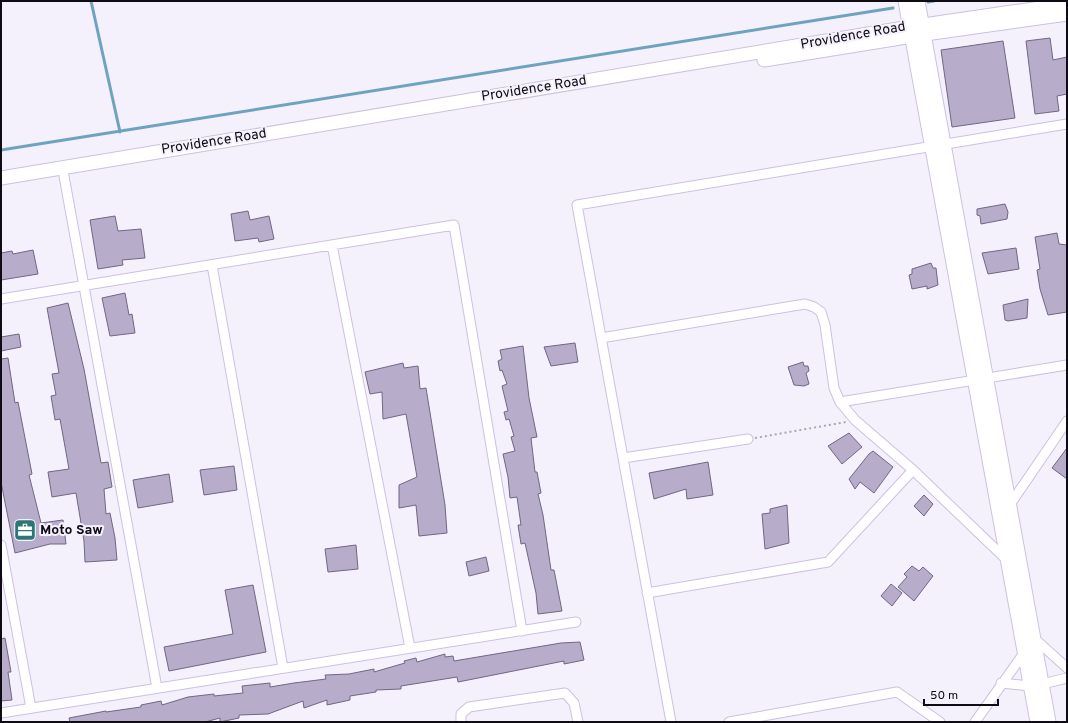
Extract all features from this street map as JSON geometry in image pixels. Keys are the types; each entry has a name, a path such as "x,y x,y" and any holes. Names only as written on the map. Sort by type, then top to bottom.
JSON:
{"street":[{"path":"905,1 910,32 938,146"},
{"path":"918,1 924,30 938,146 980,380 1024,653 1049,722"},
{"name":"Providence Road","path":"924,30 1067,4"},
{"name":"Providence Road","path":"1,178 910,32 1067,14"},
{"name":"Providence Road","path":"1,186 910,32"},
{"path":"671,722 577,205 1067,124"},
{"path":"64,176 157,688"},
{"path":"1,299 454,225 522,631"},
{"path":"332,245 410,648"},
{"path":"212,265 283,668"},
{"path":"601,338 805,304 814,307 821,312 825,325 834,388 840,402 856,420 913,470 1008,560"},
{"path":"840,402 1067,365"},
{"path":"980,380 1009,506 1035,639 1037,722"},
{"path":"1009,506 1063,435 1067,421"},
{"path":"623,458 748,439"},
{"path":"647,592 828,562 913,470"},
{"path":"1,545 31,708"},
{"path":"1,713 576,622"},
{"path":"1035,639 1067,668"},
{"path":"975,722 1001,683 1024,653"},
{"path":"1001,683 1036,685 1067,678"},
{"path":"729,722 897,692 940,722"},
{"path":"460,722 461,714 469,707 565,693 574,703 578,722"}],"path":[{"path":"748,439 856,420"}],"building":[{"path":"1050,38 1053,60 1067,57 1067,94 1057,96 1059,111 1035,114 1026,41"},
{"path":"1003,41 1015,118 952,127 941,50"},
{"path":"1005,204 1008,212 1007,219 981,224 980,216 977,215 977,209"},
{"path":"248,211 250,220 269,216 274,239 259,242 258,238 235,241 231,214"},
{"path":"115,216 118,231 141,229 145,258 122,260 123,265 98,269 90,220"},
{"path":"1057,233 1059,244 1067,245 1067,312 1048,315 1040,289 1037,270 1040,269 1035,237"},
{"path":"1016,248 1019,269 988,274 982,253"},
{"path":"33,250 38,274 1,280 1,253 12,251 13,254"},
{"path":"931,263 933,268 936,268 938,285 927,289 927,286 912,289 909,275 912,274 912,269"},
{"path":"125,293 129,315 132,314 135,333 110,336 102,298"},
{"path":"1028,299 1027,318 1008,321 1005,320 1003,305"},
{"path":"68,303 84,369 101,463 108,462 112,487 104,489 106,514 110,513 115,538 117,560 85,562 84,541 76,493 52,497 48,472 69,469 60,419 55,420 51,396 56,395 52,374 59,373 47,308"},
{"path":"19,334 21,347 1,351 1,337"},
{"path":"575,343 578,362 551,366 544,347"},
{"path":"523,346 529,398 537,437 531,438 535,472 537,472 541,493 538,494 543,515 551,570 554,570 562,611 538,614 536,593 525,543 521,544 518,525 521,525 517,497 510,498 508,477 503,454 515,451 511,437 514,436 509,419 506,420 504,412 508,411 502,386 507,384 502,370 500,371 498,361 502,359 500,350"},
{"path":"8,358 15,403 18,402 32,474 29,475 41,523 63,520 66,544 50,544 15,553 1,482 1,359"},
{"path":"803,362 804,366 808,366 809,371 806,373 809,384 804,386 794,385 788,367"},
{"path":"403,363 404,368 418,366 420,389 426,388 445,505 447,533 419,536 416,505 399,508 399,485 417,477 406,414 383,419 382,392 370,394 365,372"},
{"path":"849,433 862,447 842,464 828,446"},
{"path":"1067,448 1067,479 1052,468"},
{"path":"873,451 893,467 874,493 860,482 855,489 849,479"},
{"path":"708,462 713,495 687,499 686,489 654,499 649,473"},
{"path":"234,466 237,490 204,495 200,470"},
{"path":"169,474 173,502 138,508 133,480"},
{"path":"924,495 933,504 924,516 914,506"},
{"path":"787,505 789,543 765,549 762,514 770,513 770,509"},
{"path":"356,545 358,569 328,572 325,549"},
{"path":"486,557 489,571 469,576 466,562"},
{"path":"912,566 919,571 923,567 933,576 914,601 898,587 907,577 904,574"},
{"path":"891,584 902,593 892,606 881,596"},
{"path":"253,585 266,652 169,671 164,647 233,634 225,590"},
{"path":"5,638 11,672 8,672 12,700 1,701 1,639"},
{"path":"580,642 584,660 564,664 564,661 458,682 457,677 401,686 401,689 376,690 376,692 350,696 350,700 327,705 327,700 304,708 303,701 268,714 239,715 239,718 220,722 220,718 205,722 70,722 69,718 106,711 141,707 141,705 161,701 162,705 188,697 243,693 242,686 270,683 270,687 326,679 325,675 349,674 374,669 374,672 405,663 404,661 416,658 417,662 445,654 445,657 453,656 454,661 561,643"}],"waterway":[{"path":"91,1 120,132"},
{"path":"928,2 934,1"},
{"path":"1,150 893,8"}],"place":[{"name":"Moto Saw","path":"25,530"}]}
